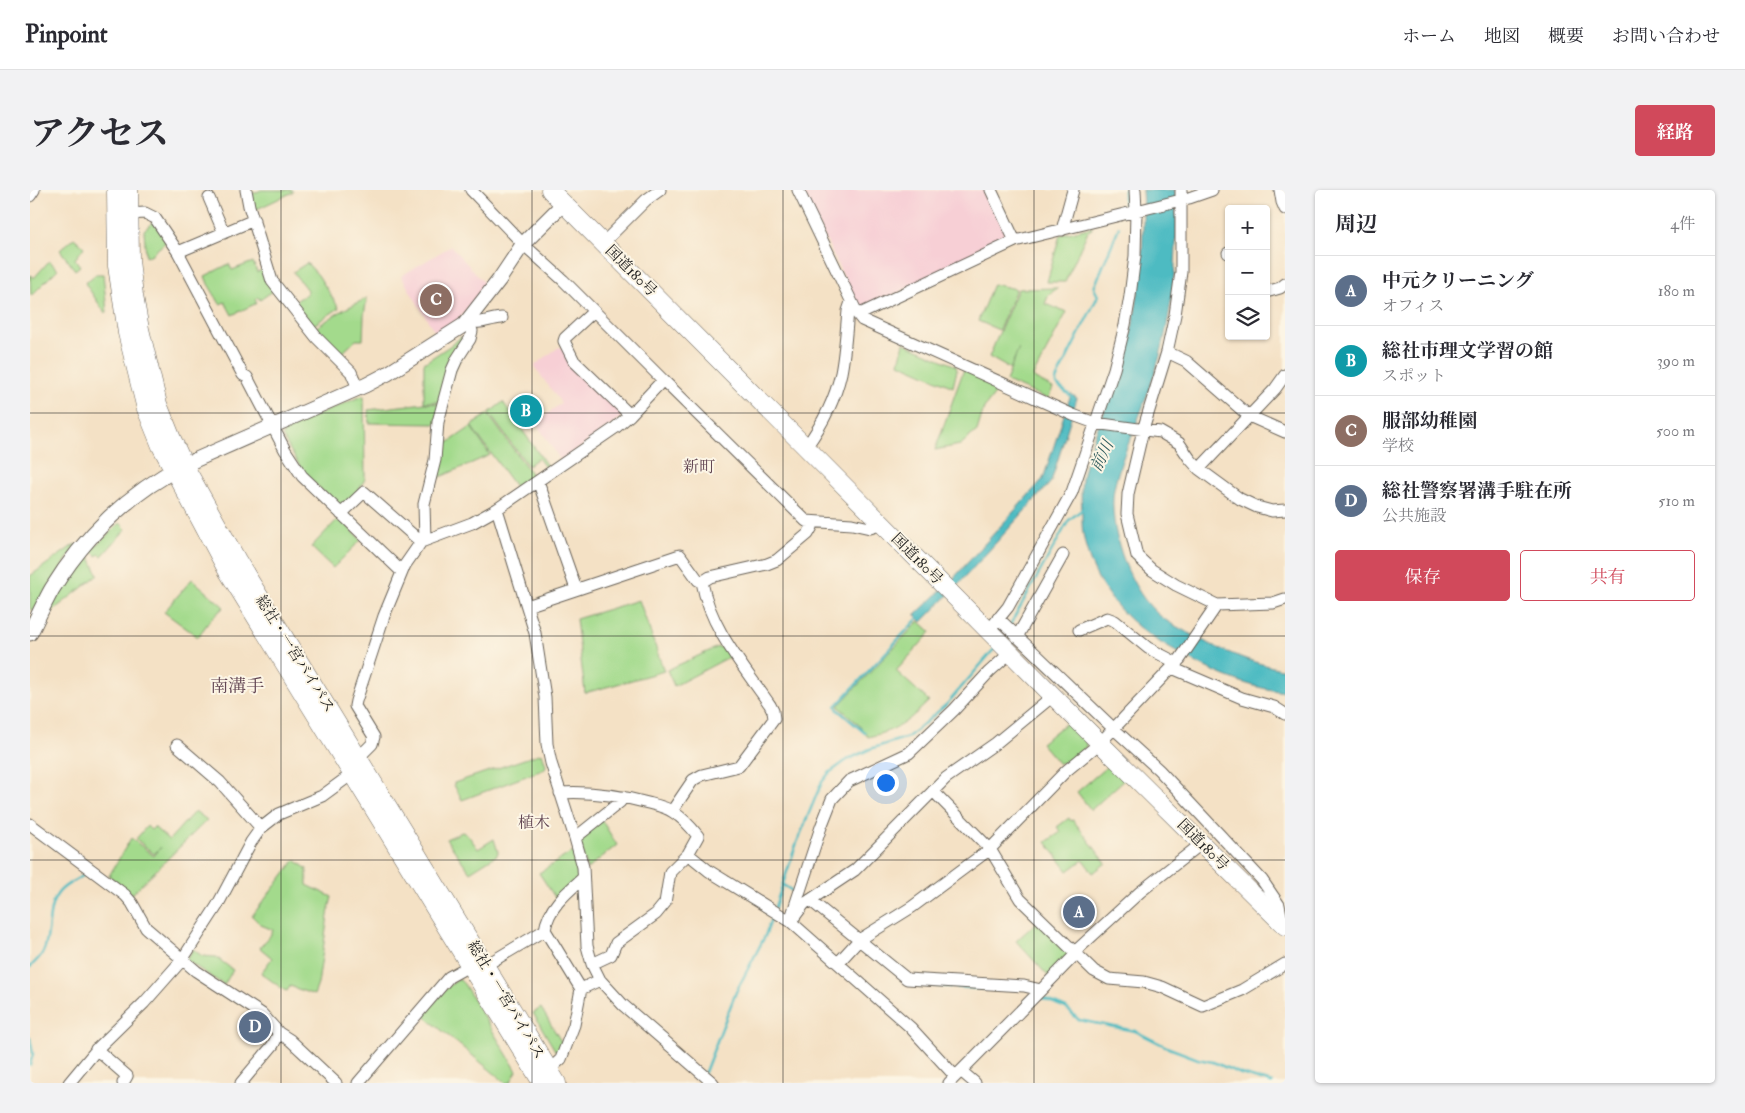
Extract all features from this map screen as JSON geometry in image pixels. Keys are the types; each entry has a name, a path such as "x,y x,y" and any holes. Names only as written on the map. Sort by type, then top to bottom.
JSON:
{"highway":[{"name":"総社・一宮バイパス","path":"116,190 117,266 127,333 146,409 179,468 237,560 355,766 549,1079"},
{"name":"総社・一宮バイパス","path":"129,190 130,260 140,329 158,404 179,468"},
{"name":"国道180号","path":"550,190 948,590 996,626 1054,695 1201,844 1282,913"}],"main road":[{"path":"30,633 51,590 97,529 148,486 179,468"}],"street":[{"path":"30,196 34,190"},
{"path":"246,190 272,281 318,338 351,372 358,388"},
{"path":"471,190 523,244 563,280 806,521 852,524 870,528 883,524"},
{"path":"602,243 646,200 660,190"},
{"path":"798,190 851,302 862,320 1073,415 1096,423 1160,432 1180,443 1190,459 1240,499 1272,511 1285,510"},
{"path":"991,190 1015,241"},
{"path":"1062,230 1073,190"},
{"path":"996,626 1072,492 1114,370 1125,325 1135,256 1137,211 1135,190"},
{"path":"858,315 1015,241 1137,211 1181,196 1212,190"},
{"path":"1280,190 1285,209"},
{"path":"1181,196 1181,272 1175,315 1167,352 1141,429 1128,494 1127,514 1137,556 1152,570 1176,585 1218,605 1273,603 1285,599"},
{"path":"209,198 224,233"},
{"path":"179,468 387,374 464,325 499,280 523,244 563,204"},
{"path":"129,214 145,213 156,218 178,252 243,375 247,377 302,476 402,572"},
{"path":"178,252 254,220"},
{"path":"1270,291 1280,288 1285,284"},
{"path":"806,447 817,432 834,397 841,373 848,311 851,302"},
{"path":"594,311 564,341 574,361 630,415"},
{"path":"467,321 476,324 502,318"},
{"path":"423,541 424,504 435,460 438,422 452,370 470,339 472,331 467,321"},
{"path":"1167,352 1186,361 1250,416 1285,432"},
{"path":"1200,468 1250,416 1285,375"},
{"path":"69,1083 96,1049 144,1003 182,960 217,906 251,842 261,828 279,814 322,796 355,766 372,744 374,736 355,706 356,701 384,616 410,555 423,541 472,523 497,509 615,428 663,380"},
{"path":"538,481 576,590"},
{"path":"341,514 364,492 423,541"},
{"path":"497,509 535,633 545,697 547,744 583,867 582,879 587,946 592,964 600,980 623,1006 712,1083"},
{"path":"702,582 710,577 777,560 808,534 812,527 812,522"},
{"path":"527,606 680,555 698,580 702,582 709,606 725,640 770,705 774,719 739,766 693,780 672,811"},
{"path":"789,920 832,799 849,781 909,753 954,710 989,672 1012,643 1063,555"},
{"path":"838,963 857,942 912,907 990,849 1066,771 1114,730 1176,664 1218,605"},
{"path":"1079,630 1107,618 1116,621 1148,648 1176,664 1242,698 1274,707 1285,714"},
{"path":"1012,643 1159,770 1256,873 1282,913"},
{"path":"789,920 804,904 855,870 946,778 996,743 1054,695"},
{"path":"177,745 220,782 261,828"},
{"path":"933,791 990,849 1020,899 1100,976 1109,979 1144,982 1203,1006 1242,990 1285,964"},
{"path":"560,793 599,793 623,797 672,811 692,828 698,836 688,854 670,872 665,903 656,914 616,943 610,954 592,964"},
{"path":"575,838 620,802 623,797"},
{"path":"30,824 125,895 132,903 146,928 182,960 262,1014 278,1033 290,1040 336,1083"},
{"path":"955,1077 1038,994 1078,948 1120,910 1201,844"},
{"path":"688,854 709,871 789,920 910,1027 955,1077 975,1083"},
{"path":"549,1079 561,1059 574,1025 581,989 545,930 546,919 561,898 582,879"},
{"path":"810,900 857,942 907,980 1024,986 1038,994"},
{"path":"358,1083 449,977 478,966 545,930"},
{"path":"581,989 600,980"},
{"path":"241,1083 272,1045 278,1033"},
{"path":"96,1049 127,1076 123,1083"}],"shaded area":[{"path":"802,190 988,190 1011,238 860,311"},
{"path":"451,246 486,285 459,319 436,334 401,276"},
{"path":"559,347 626,412 611,426 561,461 536,423 561,403 535,365"}],"green space":[{"path":"261,190 292,190 293,192 255,210 250,195"},
{"path":"154,221 167,241 146,257 144,230"},
{"path":"1092,227 1088,231 1065,282 1047,282 1060,235"},
{"path":"74,238 84,247 75,259 80,266 75,270 60,250"},
{"path":"49,261 58,269 31,296 30,275 34,278"},
{"path":"253,262 257,272 265,269 274,290 260,300 258,297 255,300 257,303 232,315 225,302 220,304 205,276 229,264 232,270"},
{"path":"307,263 318,275 339,308 312,326 294,302 307,294 307,290 293,272"},
{"path":"96,274 103,274 107,312 105,313 85,283"},
{"path":"993,284 1016,289 999,330 978,321"},
{"path":"1058,288 1049,294 1045,304 1067,312 1033,376 1035,379 1053,388 1048,399 1006,381 1019,348 1010,369 989,357 1018,289"},
{"path":"367,298 363,340 356,340 340,355 315,328 343,310"},
{"path":"461,337 467,341 441,402 424,402 424,363"},
{"path":"904,343 956,366 957,370 953,387 899,363"},
{"path":"964,369 1001,386 984,408 977,431 960,445 935,450"},
{"path":"364,396 365,479 357,493 341,509 303,472 282,436 284,435 282,430"},
{"path":"503,402 550,470 548,471 538,458 528,466 489,413"},
{"path":"425,403 441,404 436,424 369,423 368,410"},
{"path":"488,414 535,479 520,489 519,486 516,488 471,426"},
{"path":"471,427 490,455 431,481 439,449"},
{"path":"337,520 339,522 342,520 361,540 333,568 311,547"},
{"path":"120,523 126,529 102,556 99,554 97,556 91,550"},
{"path":"75,544 34,611 30,609 30,576"},
{"path":"84,557 90,557 98,575 51,612 49,610"},
{"path":"192,579 224,607 210,620 198,637 164,612"},
{"path":"639,600 664,671 585,693 576,619"},
{"path":"919,621 931,632 896,671 929,701 902,724 888,731 868,737 839,705"},
{"path":"718,647 725,648 731,656 674,686 667,670"},
{"path":"1069,721 1086,739 1086,747 1064,765 1061,762 1059,764 1041,743"},
{"path":"542,753 546,765 545,769 462,800 454,785 454,783"},
{"path":"1111,763 1126,778 1091,810 1077,792"},
{"path":"195,811 207,820 132,894 109,876 131,838 154,856 161,847 154,854 136,839 147,826 151,830 154,827 169,840"},
{"path":"1069,818 1071,821 1073,820 1106,863 1093,873 1083,860 1068,871 1046,842 1061,832 1057,827"},
{"path":"601,819 617,845 587,869 578,838"},
{"path":"462,832 468,835 478,849 494,839 498,852 497,855 470,872 446,839"},
{"path":"572,852 573,854 575,853 578,879 556,899 539,873"},
{"path":"295,860 307,869 307,885 332,897 318,984 314,995 290,986 287,991 284,990 261,973 272,958 260,948 273,930 261,925 252,916"},
{"path":"1038,921 1070,954 1049,977 1016,941"},
{"path":"193,949 202,956 216,957 233,970 224,985 186,960"},
{"path":"459,979 464,984 517,1071 510,1083 506,1083 423,1015 450,985"},
{"path":"541,1008 562,1043 559,1045 561,1049 556,1052 533,1013"}],"water":[{"name":"前川","path":"1142,190 1175,190 1176,252 1169,315 1160,356 1122,461 1114,489 1114,520 1117,537 1128,571 1136,586 1145,600 1159,615 1171,624 1225,651 1248,660 1285,670 1285,692 1238,681 1195,662 1151,637 1113,601 1103,587 1088,556 1082,530 1082,477 1094,437 1121,369 1131,336 1138,294 1142,251"},
{"path":"1071,394 1077,398 1051,482 922,622 915,615 951,581 1043,479"}],"waterway":[{"path":"1124,190 1124,205"},
{"path":"1072,397 1056,384 1056,380 1098,296 1094,288 1119,227"},
{"path":"1010,625 1069,520 1084,508"},
{"path":"865,733 838,710 836,706 919,617"},
{"path":"775,907 796,845 822,782 829,773 847,760 870,749 908,737 947,704 995,648"},
{"path":"30,967 43,952 46,945 50,913 59,892 86,874"},
{"path":"783,885 794,892"},
{"path":"705,1072 736,992 765,936 773,914"},
{"path":"910,984 984,989"},
{"path":"1040,997 1066,1008 1079,1020 1135,1031 1169,1048 1272,1083"},
{"path":"30,1038 33,1054 30,1065"}],"place":[{"name":"服部幼稚園","path":"436,300"},
{"name":"総社市理文学習の館","path":"526,411"},
{"name":"中元クリーニング","path":"1079,912"},
{"name":"総社警察署溝手駐在所","path":"255,1027"}],"district":[{"name":"新町","path":"699,467"},
{"name":"南溝手","path":"237,686"},
{"name":"植木","path":"534,823"}]}
